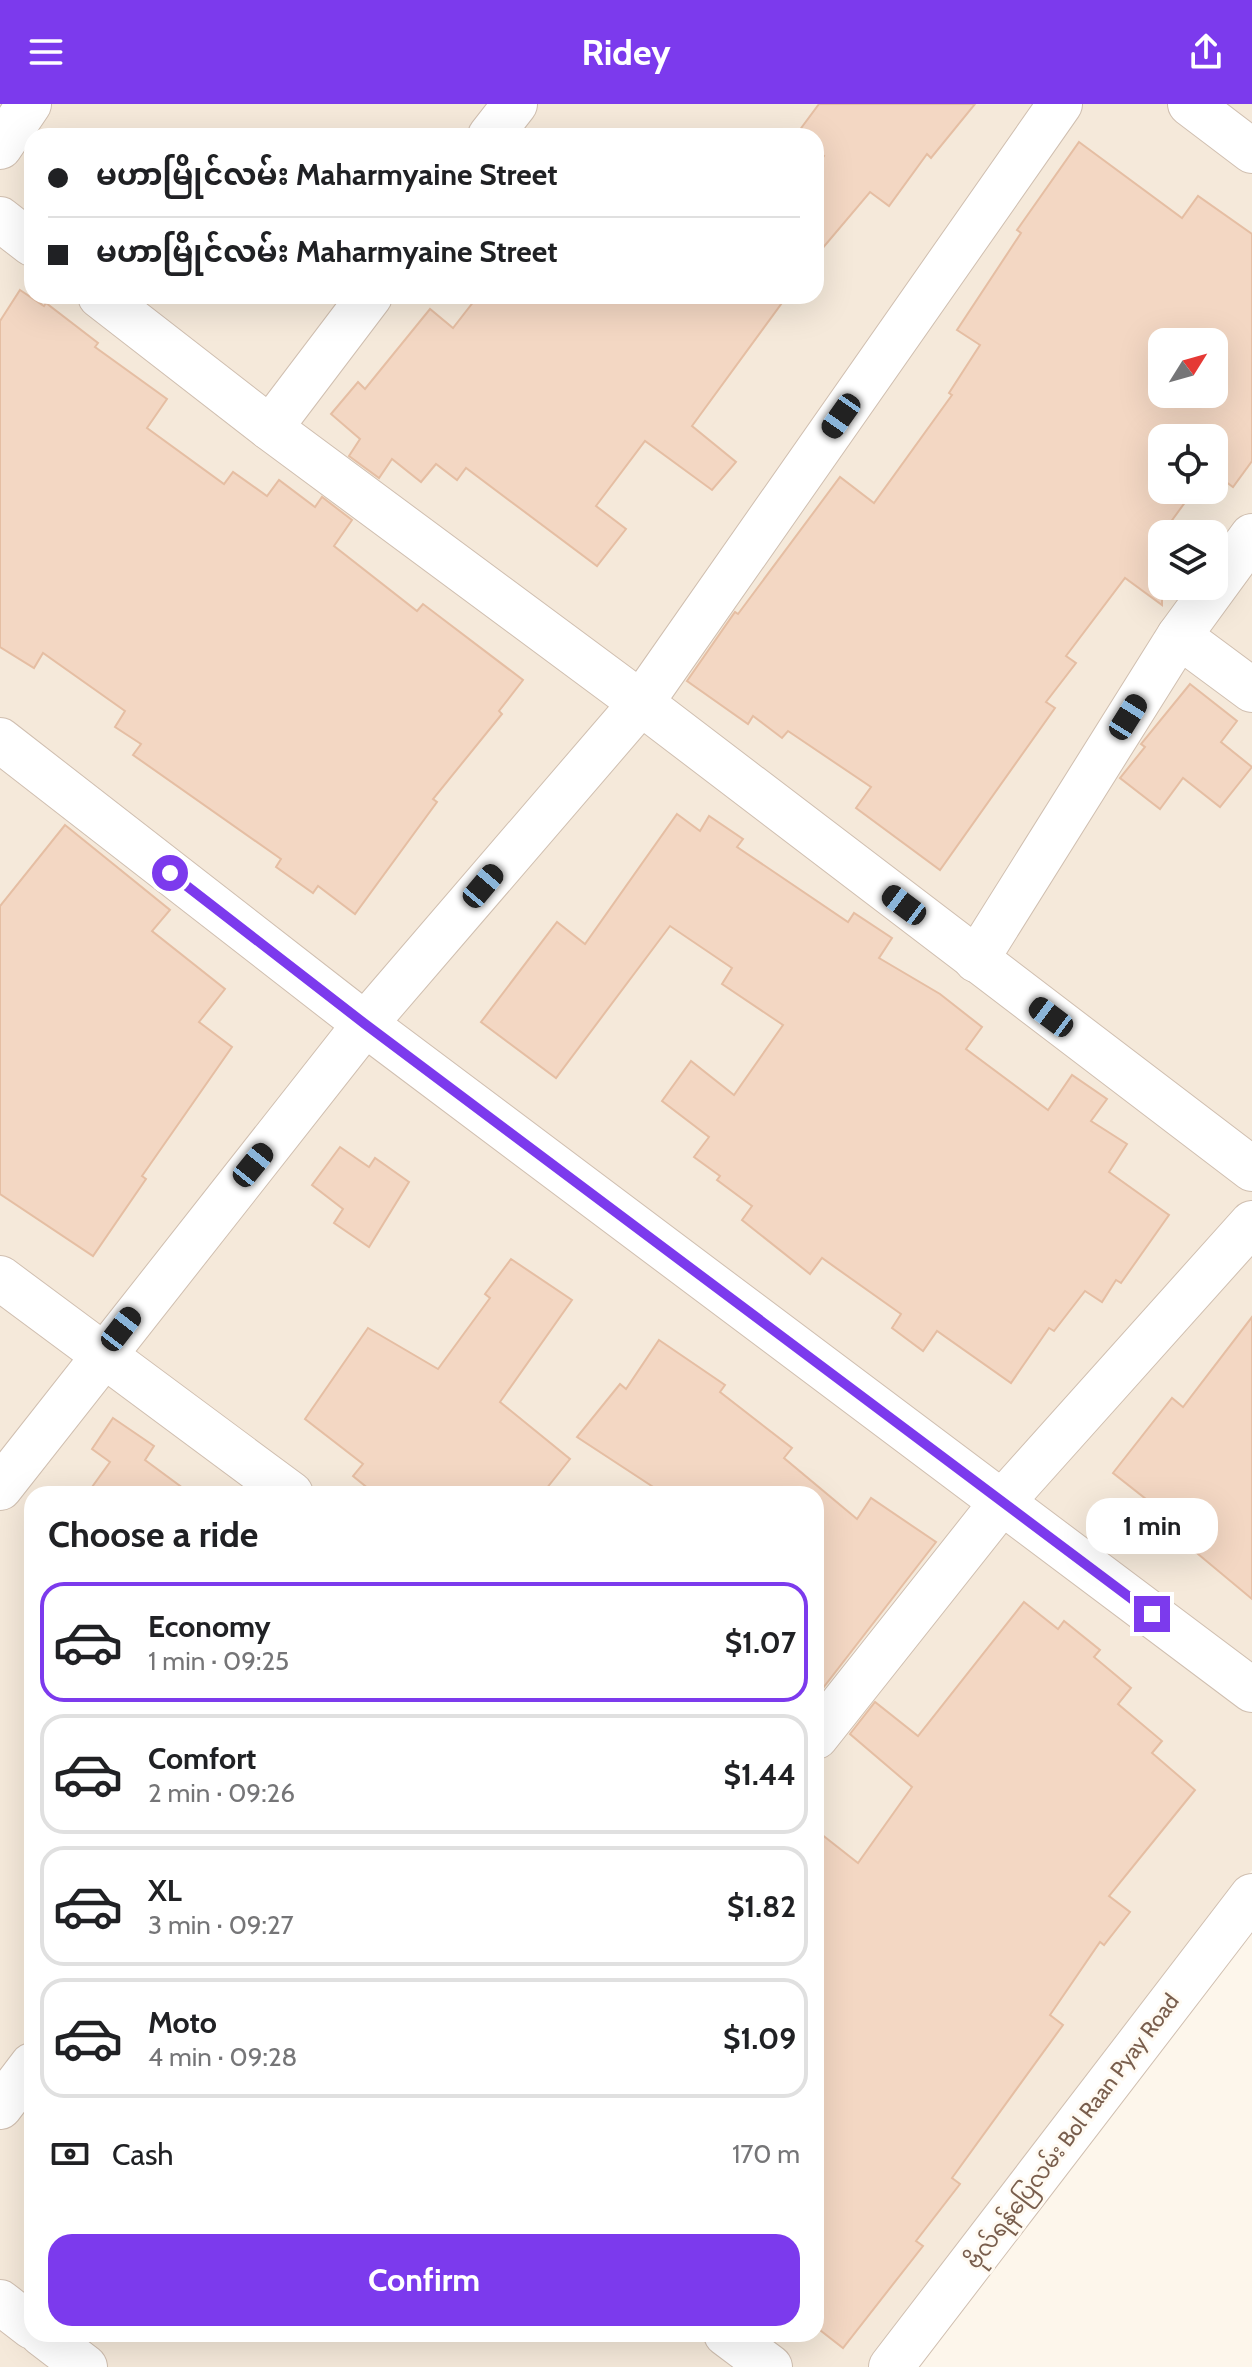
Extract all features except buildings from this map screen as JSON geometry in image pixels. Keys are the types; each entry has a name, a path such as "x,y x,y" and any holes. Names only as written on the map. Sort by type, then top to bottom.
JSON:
{"street":[{"path":"0,147 29,104"},
{"path":"0,1488 103,1353 365,1024 641,703 1060,104"},
{"path":"1190,104 1252,151"},
{"path":"0,219 24,238"},
{"path":"110,304 270,428 641,703 1252,1169"},
{"path":"270,428 364,304"},
{"path":"976,960 1179,636 1252,536"},
{"path":"1179,636 1252,690"},
{"path":"0,740 365,1024 1252,1690"},
{"path":"824,1727 1003,1501 1252,1223"},
{"path":"0,1278 280,1486"},
{"name":"ဗိုလ်ရန်ပြေလမ်း Bol Raan Pyay Road","path":"891,2367 1251,1897"},
{"path":"0,2107 24,2076"},
{"path":"0,2302 24,2321"},
{"path":"52,2342 85,2367"},
{"path":"737,2342 770,2367"}],"shaded area":[{"path":"0,104 1252,104 1252,1870 873,2367 0,2367"}],"route":[{"path":"170,873 365,1024 1152,1614"}]}
